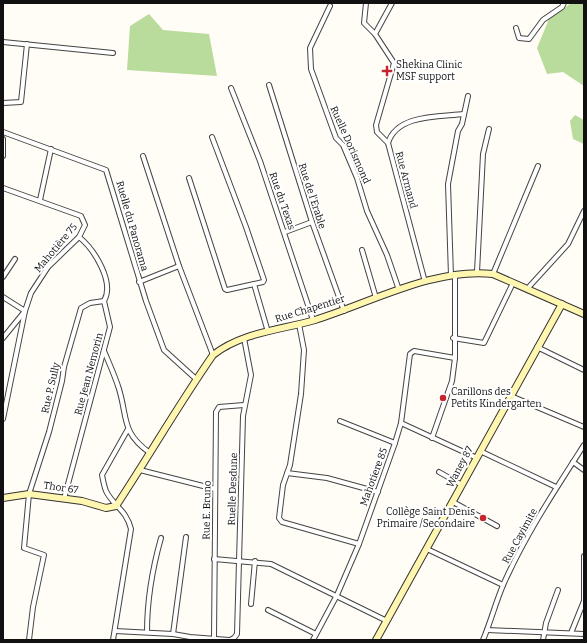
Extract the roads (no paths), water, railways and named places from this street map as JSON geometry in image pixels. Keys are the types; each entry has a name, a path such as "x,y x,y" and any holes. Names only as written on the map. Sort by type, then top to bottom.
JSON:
{"street":[{"path":"366,3 364,23 375,34 392,3"},
{"path":"516,28 519,38 529,39 543,20 562,7 564,3"},
{"name":"Ruelle Dorismond","path":"330,6 310,48 310,69 334,132 342,145 357,178 367,211 387,255 400,290"},
{"name":"Rue Armand","path":"375,34 394,62 376,125 378,132 388,143 425,282"},
{"path":"3,42 113,53"},
{"path":"3,103 21,102 28,44"},
{"name":"Rue de l'Erable","path":"269,85 312,222 344,311"},
{"name":"Rue du Texas","path":"231,88 260,161 314,320"},
{"path":"432,438 452,381 455,358 453,338 453,276 448,184 458,130 464,114 468,96"},
{"path":"388,143 391,135 401,125 415,120 464,114"},
{"path":"478,272 483,154 489,129"},
{"name":"Ruelle du Panorama","path":"3,132 106,170 140,282 164,350 196,379"},
{"path":"189,178 225,289 227,290 263,282 264,280 246,227 212,137"},
{"path":"3,139 3,156"},
{"path":"40,200 51,149"},
{"path":"143,156 179,266 213,355"},
{"path":"493,274 538,166"},
{"name":"Mahotière 75","path":"3,188 40,200 81,216 85,225 79,237 48,267 31,293 25,311 3,338"},
{"path":"527,289 568,244 584,211"},
{"path":"285,232 312,222"},
{"name":"Rue Jean Nemorin","path":"64,499 110,327 104,301 107,295 108,287 97,257 87,243 79,237"},
{"path":"362,250 376,298"},
{"path":"3,278 15,259"},
{"path":"140,282 179,266"},
{"name":"Rue Chapentier","path":"116,506 196,379 213,355 223,347 244,337 299,324 344,311 376,298 425,282 478,272 493,274 584,314"},
{"path":"453,338 484,343 513,283"},
{"path":"254,284 268,332"},
{"path":"3,297 25,311 3,419"},
{"name":"Rue P. Sully","path":"29,494 49,432 64,367 81,308 90,303 104,301"},
{"name":"Waney 87","path":"376,640 562,304"},
{"path":"299,324 304,350 301,394 290,465 283,485 278,518 280,520 359,544"},
{"name":"Ruelle Desdune","path":"115,631 173,634 190,639 230,640 234,638 236,634 244,405 251,375 244,337"},
{"path":"537,348 584,370"},
{"path":"104,351 119,390 128,429 137,444 150,453"},
{"name":"Mahotiere 85","path":"313,640 337,595 359,544 395,443 401,423 412,352 455,358"},
{"path":"511,396 584,427"},
{"name":"Rue E. Bruno","path":"214,639 216,412 219,408 244,405"},
{"path":"340,421 395,443"},
{"path":"401,423 477,458"},
{"path":"113,640 131,529 125,514 116,506 106,491 102,475 128,429"},
{"name":"Rue Cayimite","path":"483,640 503,585 514,562 556,487 584,445"},
{"path":"480,451 556,487"},
{"path":"573,462 584,470"},
{"path":"140,470 215,489"},
{"path":"439,472 462,485"},
{"path":"287,473 327,478 378,492"},
{"path":"29,494 24,548 44,555 33,607 29,640"},
{"name":"Thor 67","path":"3,498 29,494 64,499 106,508 116,506"},
{"path":"453,502 497,526"},
{"path":"173,634 186,537"},
{"path":"147,632 147,604 152,572 161,538"},
{"path":"427,549 503,585"},
{"path":"570,633 584,601 584,556"},
{"path":"214,559 271,564 337,595 387,621"},
{"path":"251,604 254,562"},
{"path":"543,640 544,632 558,590"},
{"path":"268,610 316,634"},
{"path":"487,630 584,634"}],"place":[{"name":"Shekina Clinic MSF support","path":"387,71"},
{"name":"Carillons des Petits Kindergarten","path":"443,398"},
{"name":"Collège Saint Denis Primaire /Secondaire","path":"483,518"}]}
